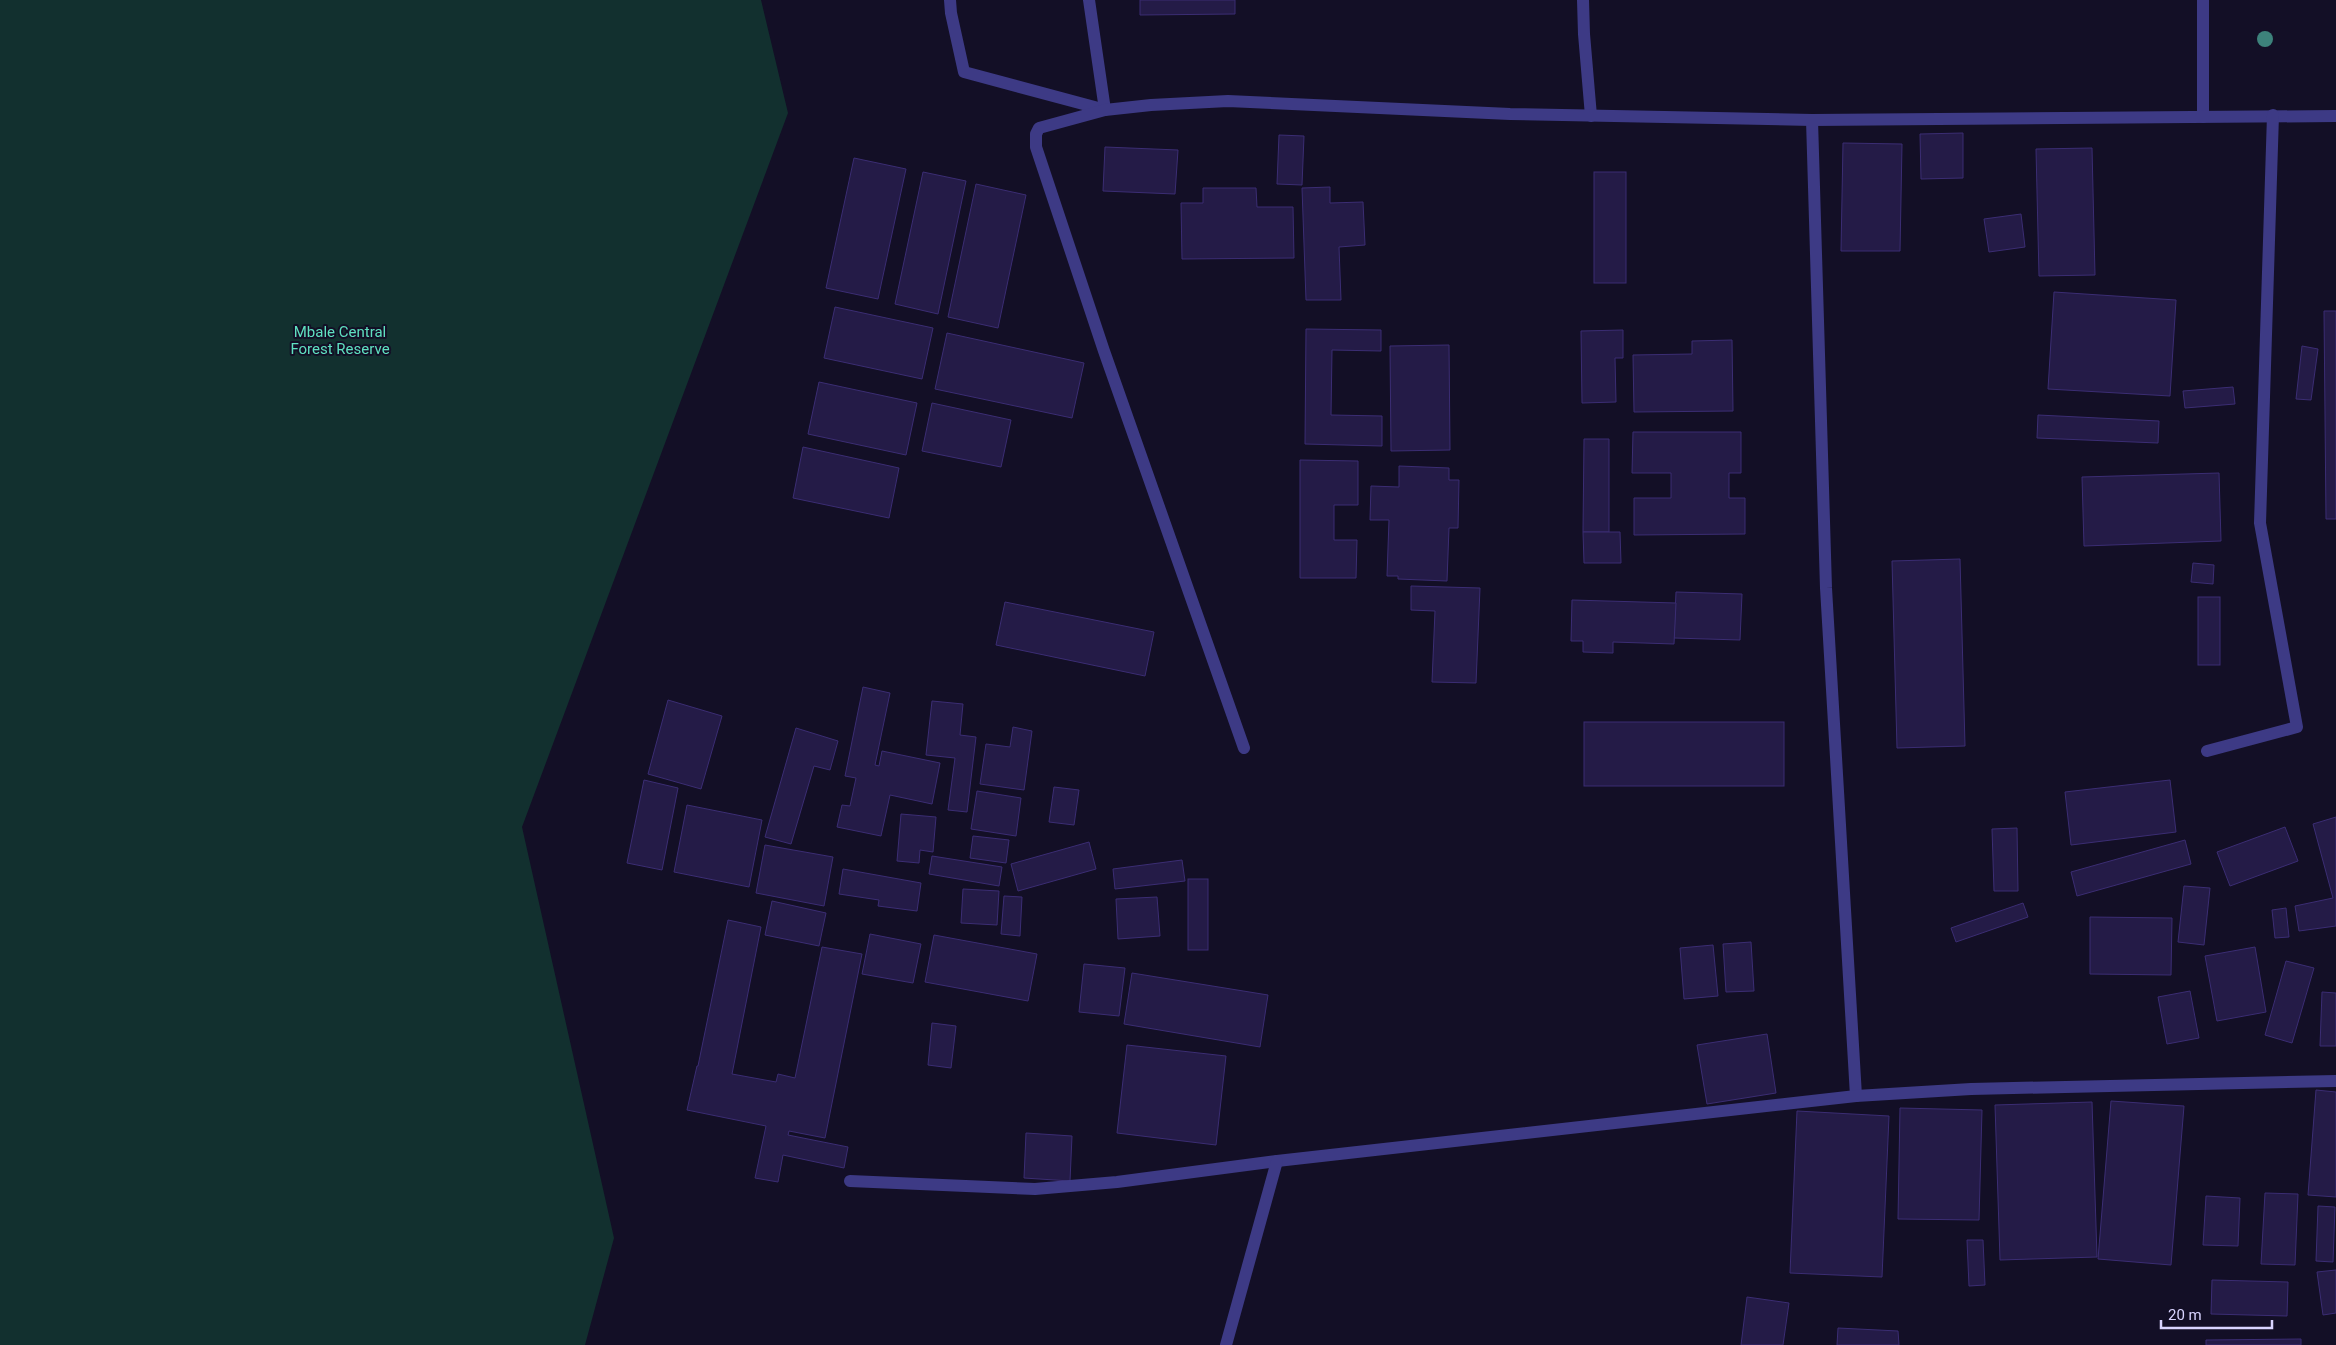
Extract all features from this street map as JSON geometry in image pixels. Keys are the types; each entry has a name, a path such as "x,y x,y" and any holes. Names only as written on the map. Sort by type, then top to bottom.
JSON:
{"street":[{"path":"950,0 964,72 1105,110"},
{"path":"1089,0 1105,110"},
{"path":"1583,0 1584,34 1592,116"},
{"path":"2203,0 2203,117"},
{"path":"1244,748 1104,351 1036,147 1036,134 1039,128 1105,110 1150,105 1228,101 1510,114 1812,120 2028,120 2336,116"},
{"path":"2207,751 2297,727 2260,523 2273,116"},
{"path":"1812,120 1826,588 1856,1096"},
{"path":"850,1181 1035,1189 1116,1182 1277,1161 1856,1096 1981,1089 2336,1081"},
{"path":"1226,1345 1277,1161"}],"green space":[{"name":"Mbale Central Forest Reserve","path":"0,0 761,0 788,113 522,827 614,1238 585,1345 0,1345"}],"building":[{"path":"1140,0 1235,0 1235,14 1140,15"},
{"path":"1963,133 1963,178 1921,179 1920,134"},
{"path":"1279,135 1304,136 1302,185 1277,184"},
{"path":"1843,143 1902,144 1900,251 1841,251"},
{"path":"1105,147 1178,150 1175,194 1103,191"},
{"path":"2092,148 2095,275 2039,276 2036,149"},
{"path":"854,158 906,169 878,299 826,288"},
{"path":"923,172 966,181 938,314 895,304"},
{"path":"1594,172 1626,172 1626,283 1594,283"},
{"path":"976,184 1026,195 998,328 948,317"},
{"path":"1330,187 1330,203 1363,202 1365,245 1339,247 1341,300 1306,300 1302,188"},
{"path":"1203,188 1256,188 1257,207 1293,207 1294,258 1182,259 1181,203 1203,203"},
{"path":"2021,214 2025,247 1989,252 1984,219"},
{"path":"2054,292 2176,300 2170,396 2048,389"},
{"path":"835,307 933,328 922,379 824,358"},
{"path":"2324,311 2336,311 2336,519 2326,519"},
{"path":"1306,329 1381,330 1381,351 1332,350 1331,415 1382,416 1382,446 1305,444"},
{"path":"1623,330 1623,358 1615,358 1616,402 1582,403 1581,331"},
{"path":"947,333 1084,363 1072,418 935,389"},
{"path":"1732,340 1733,411 1634,412 1633,355 1692,354 1692,341"},
{"path":"1449,345 1450,450 1391,451 1390,346"},
{"path":"2302,346 2318,349 2311,400 2296,399"},
{"path":"819,382 917,403 906,455 808,434"},
{"path":"2233,387 2235,404 2185,408 2183,391"},
{"path":"932,403 1011,420 1001,467 922,451"},
{"path":"2038,415 2159,421 2158,443 2037,438"},
{"path":"1633,432 1741,432 1741,473 1729,473 1729,498 1745,498 1745,534 1634,535 1634,498 1671,498 1671,473 1632,473"},
{"path":"1584,439 1609,439 1609,532 1583,532"},
{"path":"803,447 899,468 889,518 793,498"},
{"path":"1300,460 1358,461 1358,505 1334,505 1334,540 1357,540 1356,578 1300,578"},
{"path":"1399,466 1449,468 1449,480 1459,480 1458,528 1449,528 1447,581 1398,579 1398,576 1387,576 1389,520 1370,520 1371,486 1399,487"},
{"path":"2219,473 2221,541 2084,546 2082,477"},
{"path":"1583,532 1620,532 1621,563 1584,563"},
{"path":"1960,559 1965,746 1897,748 1892,561"},
{"path":"2193,563 2214,565 2213,584 2191,582"},
{"path":"1411,586 1480,588 1476,683 1432,682 1435,611 1411,610"},
{"path":"1676,592 1742,594 1740,640 1674,638"},
{"path":"2198,597 2220,597 2220,665 2198,665"},
{"path":"1572,600 1676,603 1674,644 1613,642 1613,653 1583,652 1583,641 1571,641"},
{"path":"1005,602 1154,632 1145,676 996,645"},
{"path":"863,687 890,693 875,765 879,766 882,751 940,763 932,804 890,795 881,836 837,827 842,805 850,806 856,778 845,776"},
{"path":"668,700 722,716 701,789 648,774"},
{"path":"932,701 963,704 960,735 976,737 967,812 948,810 955,758 926,755"},
{"path":"1584,722 1784,722 1784,786 1584,786"},
{"path":"1013,727 1032,731 1024,790 980,784 986,744 1010,747"},
{"path":"796,728 838,741 830,770 814,766 791,844 765,837"},
{"path":"644,780 678,788 662,870 627,863"},
{"path":"2170,780 2176,832 2071,845 2065,792"},
{"path":"1054,787 1079,790 1074,825 1049,822"},
{"path":"977,791 1021,798 1016,836 971,829"},
{"path":"687,805 762,820 749,887 674,872"},
{"path":"901,814 936,817 933,852 920,850 919,863 897,861"},
{"path":"2336,817 2336,926 2299,931 2295,906 2333,898 2313,824"},
{"path":"2285,827 2298,861 2230,886 2217,852"},
{"path":"2017,828 2018,891 1994,891 1992,829"},
{"path":"973,836 1009,840 1006,863 970,858"},
{"path":"2185,840 2191,864 2077,896 2071,872"},
{"path":"1089,842 1096,869 1018,891 1011,864"},
{"path":"765,845 833,857 824,906 756,893"},
{"path":"932,856 1002,867 999,886 929,874"},
{"path":"1182,860 1185,881 1115,889 1113,869"},
{"path":"843,869 921,883 917,911 878,906 879,900 839,894"},
{"path":"1188,879 1208,879 1208,950 1188,950"},
{"path":"2184,886 2210,888 2204,945 2178,942"},
{"path":"963,889 999,891 997,925 961,923"},
{"path":"1004,896 1022,897 1020,936 1001,934"},
{"path":"1157,897 1160,936 1118,939 1116,899"},
{"path":"772,901 826,913 819,946 765,935"},
{"path":"2023,903 2028,917 1956,942 1951,928"},
{"path":"2286,908 2289,937 2275,938 2272,910"},
{"path":"2090,917 2172,918 2171,975 2090,974"},
{"path":"728,920 761,927 732,1074 776,1082 778,1074 795,1078 822,947 862,954 825,1138 789,1131 788,1135 848,1147 844,1168 783,1155 778,1182 755,1178 766,1126 687,1110"},
{"path":"870,934 921,944 913,983 862,974"},
{"path":"934,935 1037,954 1028,1001 925,982"},
{"path":"1751,942 1754,991 1726,992 1723,944"},
{"path":"1713,945 1718,996 1684,999 1680,948"},
{"path":"2255,947 2266,1012 2217,1021 2205,956"},
{"path":"2286,961 2314,968 2292,1043 2265,1035"},
{"path":"1084,964 1125,968 1119,1016 1079,1012"},
{"path":"1132,973 1268,995 1260,1047 1124,1024"},
{"path":"2190,991 2199,1038 2167,1044 2158,997"},
{"path":"2322,992 2336,993 2336,1046 2320,1046"},
{"path":"932,1023 956,1026 951,1068 928,1065"},
{"path":"1767,1034 1776,1093 1707,1104 1697,1045"},
{"path":"1127,1045 1226,1056 1216,1145 1117,1133"},
{"path":"2316,1090 2336,1092 2336,1197 2308,1195"},
{"path":"2111,1101 2184,1106 2171,1265 2098,1259"},
{"path":"2092,1102 2097,1257 2000,1260 1995,1105"},
{"path":"1900,1108 1982,1110 1979,1220 1898,1219"},
{"path":"1797,1111 1889,1116 1882,1277 1790,1273"},
{"path":"1026,1133 1072,1136 1070,1181 1024,1178"},
{"path":"2265,1193 2298,1194 2295,1265 2261,1264"},
{"path":"2206,1196 2240,1198 2238,1246 2203,1245"},
{"path":"2318,1206 2335,1207 2333,1262 2316,1261"},
{"path":"1967,1240 1983,1240 1985,1285 1969,1286"},
{"path":"2336,1270 2336,1313 2323,1315 2317,1272"},
{"path":"2212,1280 2288,1282 2287,1316 2211,1314"},
{"path":"1747,1297 1789,1303 1783,1345 1741,1345"},
{"path":"1838,1328 1898,1331 1899,1345 1837,1345"},
{"path":"2301,1339 2301,1345 2206,1345 2206,1340"}]}
